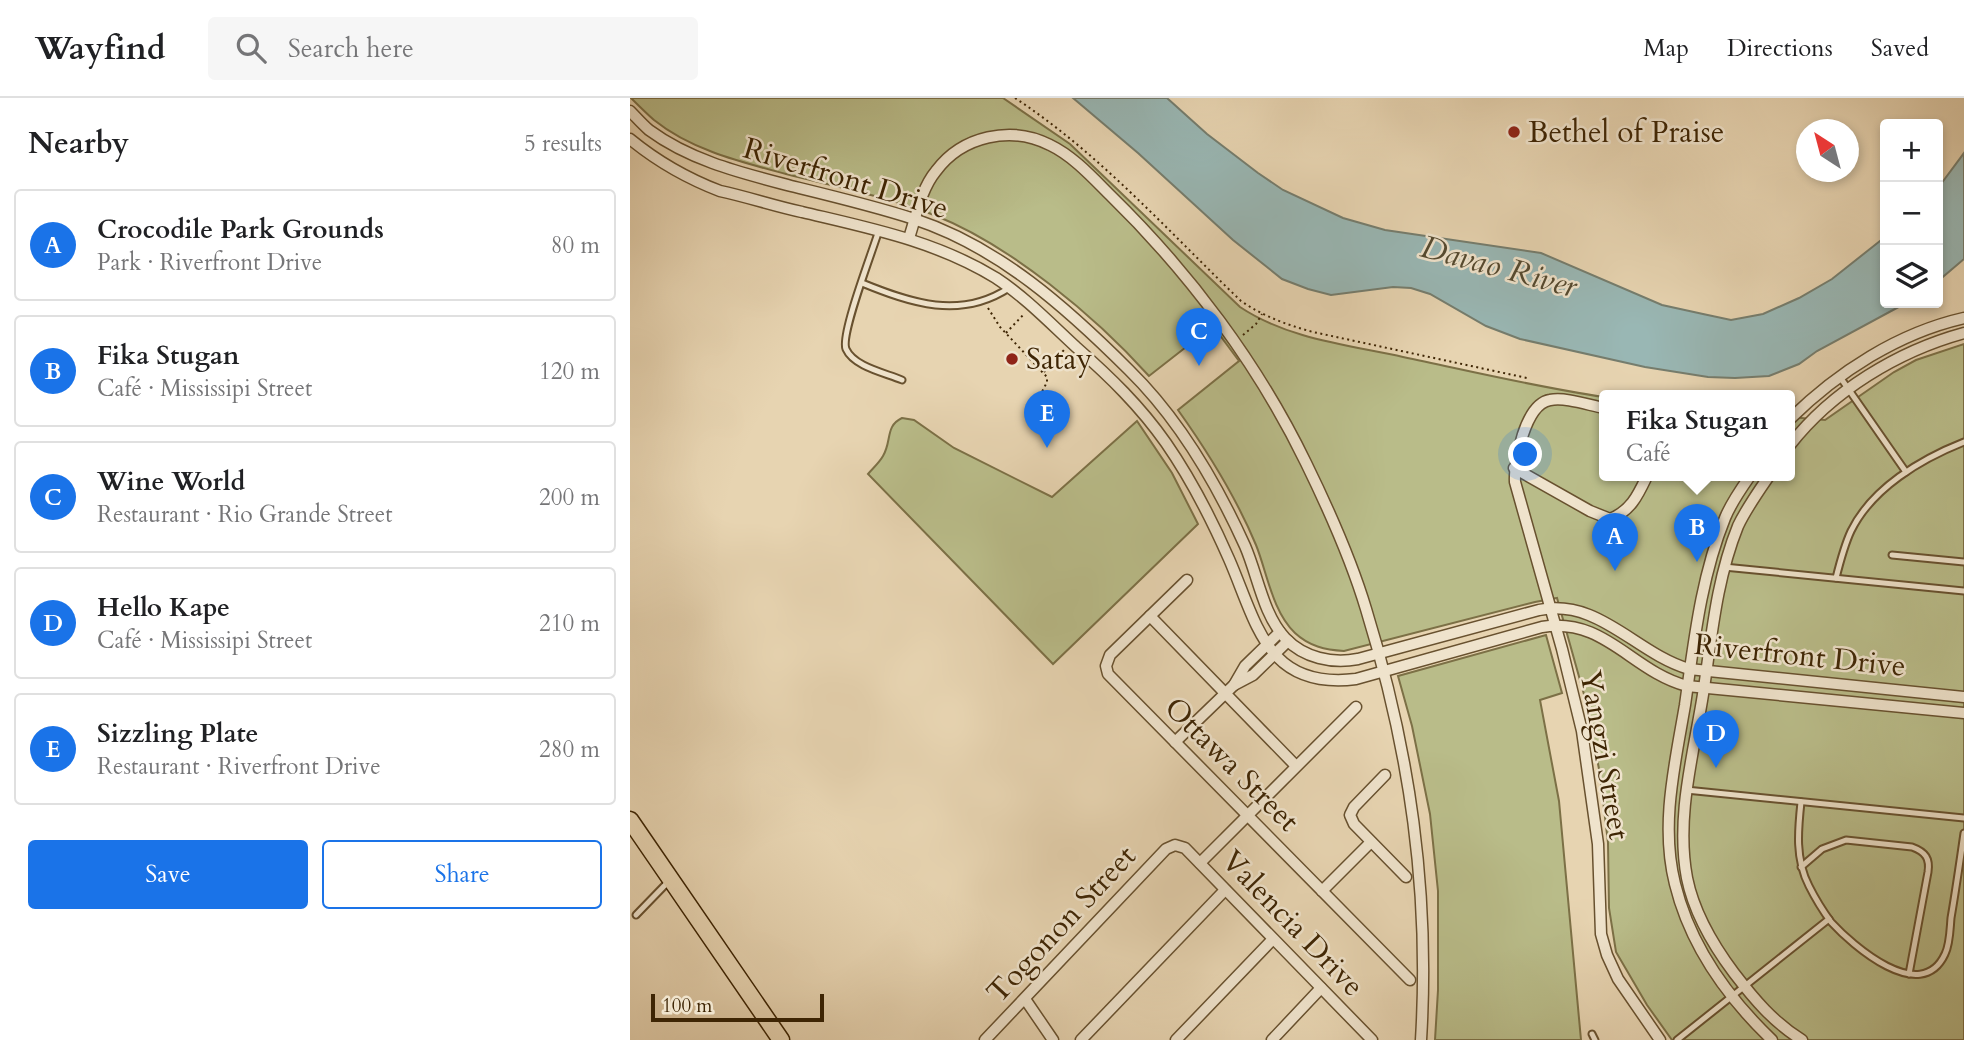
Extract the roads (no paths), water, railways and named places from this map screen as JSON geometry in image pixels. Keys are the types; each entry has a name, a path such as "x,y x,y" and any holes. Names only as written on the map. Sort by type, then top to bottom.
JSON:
{"main road":[{"path":"630,820 781,1040"}],"street":[{"name":"Riverfront Drive","path":"630,111 649,129 708,161 746,174 915,219 960,238 998,259 1046,293 1131,371 1163,407 1194,450 1217,490 1246,548 1268,610 1280,632 1299,649 1324,660 1344,662 1550,608 1573,609 1593,616 1665,661 1689,669 1964,697"},
{"path":"909,238 934,173 955,152 982,138 1007,135 1032,138 1052,145 1070,158 1134,218 1178,269 1234,342 1306,462 1353,571 1384,671 1403,755 1422,892 1424,990 1421,1040"},
{"name":"Riverfront Drive","path":"630,139 671,170 720,191 909,238 978,268 1032,306 1120,386 1149,418 1202,500 1230,561 1252,621 1267,645 1300,672 1316,679 1336,681 1384,671 1555,625 1566,625 1587,630 1660,676 1688,685 1964,713"},
{"path":"1032,306 1046,293"},
{"path":"1795,414 1839,377 1907,337 1964,318"},
{"path":"1795,439 1819,412 1889,363 1912,351 1964,333"},
{"name":"Yangzi Street","path":"1599,407 1556,400 1543,402 1525,430 1514,468 1516,495 1575,700 1598,844 1601,934 1618,979 1660,1040"},
{"path":"1514,468 1569,500 1610,519 1629,508 1645,481"},
{"path":"1747,481 1726,516 1710,563 1689,669 1672,785 1668,846 1675,884 1697,945 1732,996 1772,1040"},
{"path":"1766,481 1739,524 1724,566 1686,790 1684,849 1687,879 1709,937 1744,986 1773,1019 1801,1040"},
{"name":"Ottawa Street","path":"1187,580 1110,655 1107,669 1111,677 1410,980"},
{"path":"1150,616 1296,766"},
{"path":"1234,685 1245,666 1280,632"},
{"path":"1175,742 1225,693 1253,675 1288,641"},
{"path":"1200,863 1356,707"},
{"path":"1385,775 1354,807 1350,815 1354,824 1406,877"},
{"path":"1322,891 1371,842"},
{"name":"Valencia Drive","path":"1175,845 1185,848 1370,1039"},
{"name":"Togonon Street","path":"985,1040 1166,849 1175,845"},
{"path":"1082,1040 1225,890"},
{"path":"1177,1040 1273,939"},
{"path":"1272,1040 1321,988"},
{"path":"1025,999 1053,1040"}],"lane":[{"path":"879,230 846,330 846,349 852,357 866,365 902,380"},
{"path":"862,283 900,299 928,305 984,300 1009,288"},
{"path":"1839,377 1906,472"},
{"path":"1836,578 1852,529 1867,508 1906,472 1964,442"},
{"path":"1892,555 1964,562"},
{"path":"1724,566 1964,591"},
{"path":"1686,790 1964,818"},
{"path":"1801,802 1798,843 1801,867 1808,885 1829,919 1848,940 1870,957 1909,974 1920,975 1930,970 1945,954 1964,833"},
{"path":"1801,867 1822,849 1846,840 1921,850 1927,856 1928,872 1909,974"},
{"path":"636,915 670,880"},
{"path":"1955,892 1964,893"},
{"path":"1677,1040 1829,919"}],"water":[{"name":"Davao River","path":"1073,98 1167,98 1207,134 1258,173 1283,190 1343,218 1385,230 1541,253 1662,305 1731,320 1763,314 1799,298 1832,279 1880,241 1880,308 1897,308 1817,351 1799,364 1769,376 1708,377 1645,367 1520,339 1486,326 1430,294 1411,288 1393,287 1331,295 1282,279 1233,240"},
{"path":"1964,153 1964,259 1943,277 1943,182"}],"place":[{"name":"Bethel of Praise","path":"1514,132"},
{"name":"Satay","path":"1012,359"},
{"name":"Wine World","path":"1199,366"},
{"name":"Sizzling Plate","path":"1047,448"},
{"name":"Fika Stugan","path":"1697,562"},
{"name":"Crocodile Park Grounds","path":"1615,571"},
{"name":"Hello Kape","path":"1716,768"}]}
